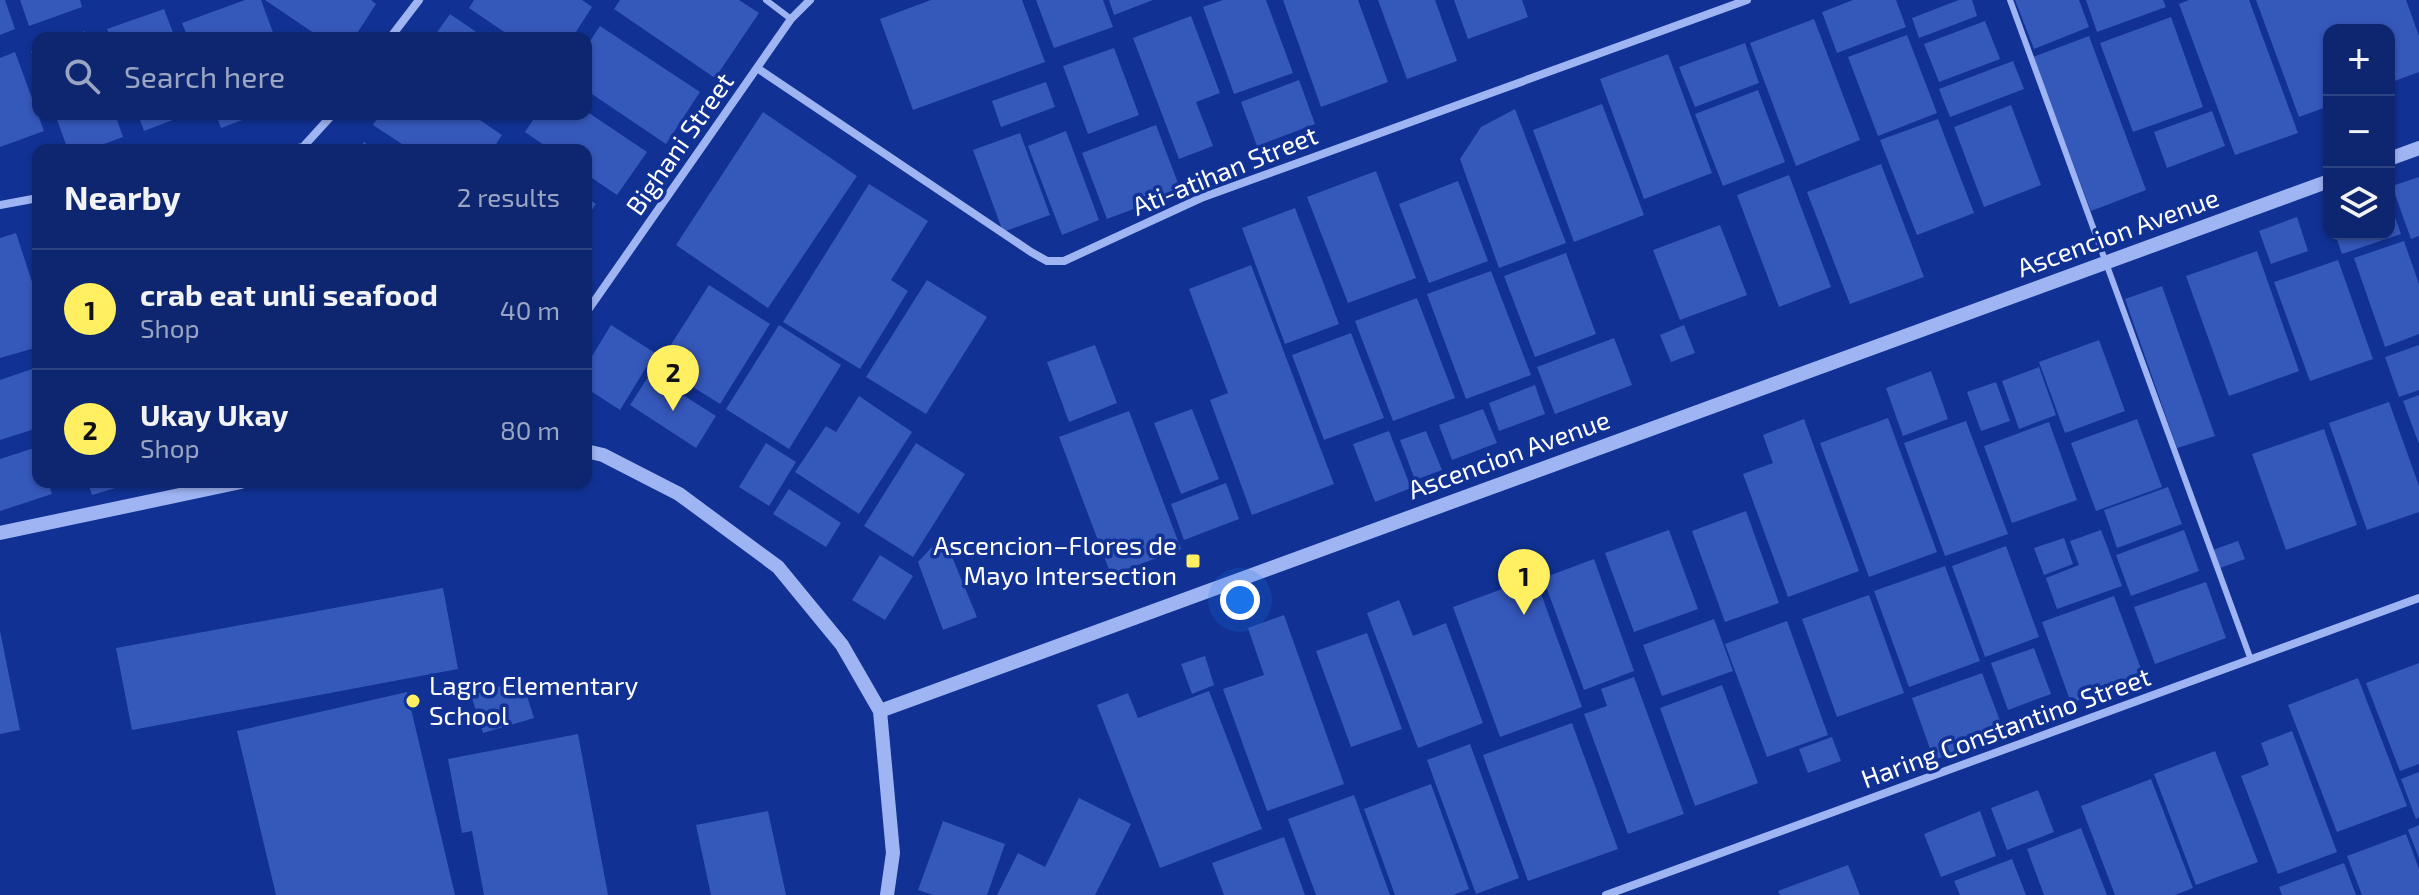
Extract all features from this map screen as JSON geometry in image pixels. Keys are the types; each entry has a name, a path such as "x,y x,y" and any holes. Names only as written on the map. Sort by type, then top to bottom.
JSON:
{"street":[{"path":"395,32 419,0"},
{"name":"Bighani Street","path":"592,304 791,19 810,0"},
{"name":"Ati-atihan Street","path":"757,68 1031,252 1047,261 1064,261 1201,198 1747,0"},
{"path":"306,144 328,120"},
{"path":"2395,157 2419,148"},
{"name":"Ascencion Avenue","path":"880,711 2323,183"},
{"path":"0,205 32,199"},
{"path":"592,452 603,455 679,494 778,567 842,645 880,711 893,853 887,895"},
{"path":"0,533 213,488"},
{"name":"Haring Constantino Street","path":"1606,895 2419,598"}],"lane":[{"path":"766,0 791,19"},
{"path":"2010,0 2251,660"}],"building":[{"path":"0,0 5,0 15,29 0,35"},
{"path":"20,0 80,0 82,7 29,26"},
{"path":"245,0 261,0 273,32 186,32 182,23"},
{"path":"265,0 371,0 376,4 358,32 312,32"},
{"path":"474,0 582,0 592,7 576,32 504,32 469,8"},
{"path":"620,0 739,0 759,13 715,78 614,9"},
{"path":"931,0 1022,0 1045,62 913,110 880,19"},
{"path":"1036,0 1103,0 1113,27 1054,48"},
{"path":"1109,0 1153,0 1114,15"},
{"path":"1223,0 1266,0 1293,73 1234,94 1203,7"},
{"path":"1283,0 1358,0 1388,82 1321,107"},
{"path":"1378,0 1435,0 1457,61 1407,79"},
{"path":"1454,0 1522,0 1528,17 1468,39"},
{"path":"1853,0 1896,0 1906,27 1837,53 1822,12"},
{"path":"1959,0 1972,0 1977,16 1919,38 1912,18"},
{"path":"2015,0 2079,0 2089,27 2034,49"},
{"path":"2086,0 2163,0 2166,7 2097,32"},
{"path":"2189,0 2249,0 2298,133 2235,155 2179,4"},
{"path":"2256,0 2406,0 2419,36 2419,72 2395,81 2395,24 2323,24 2323,108 2299,117"},
{"path":"164,9 173,32 108,32 107,29"},
{"path":"450,14 476,32 437,32"},
{"path":"1191,16 1220,93 1196,102 1213,146 1179,159 1133,38"},
{"path":"2171,17 2203,107 2133,132 2100,43"},
{"path":"1814,19 1860,140 1796,166 1750,43"},
{"path":"1985,21 2000,59 1939,82 1924,44"},
{"path":"600,26 700,92 666,144 592,94 592,38"},
{"path":"1907,35 1937,113 1878,136 1848,57"},
{"path":"2089,36 2146,190 2091,211 2033,57"},
{"path":"1745,43 1759,83 1695,107 1679,67"},
{"path":"1114,48 1139,115 1088,134 1063,66"},
{"path":"15,52 32,98 32,120 40,120 44,131 0,147 0,58"},
{"path":"1668,54 1712,173 1644,199 1600,79"},
{"path":"2013,61 2024,89 1950,117 1939,89"},
{"path":"1299,80 1315,124 1257,146 1241,102"},
{"path":"1046,82 1055,107 1001,127 992,101"},
{"path":"1758,90 1785,162 1723,186 1695,114"},
{"path":"1602,104 1644,215 1574,242 1533,130"},
{"path":"2011,105 2041,185 1984,207 1954,127"},
{"path":"1515,109 1566,243 1499,268 1460,159 1481,127"},
{"path":"2212,111 2225,146 2167,168 2154,132"},
{"path":"763,112 857,176 768,308 676,245"},
{"path":"592,115 647,152 617,195 592,178 592,144 542,144 525,132 533,120 592,120"},
{"path":"1938,119 1974,213 1917,235 1880,140"},
{"path":"57,120 117,120 123,137 104,144 66,144"},
{"path":"140,120 172,120 144,131"},
{"path":"218,120 242,120 221,128"},
{"path":"376,120 480,120 502,135 496,144 402,144 373,125"},
{"path":"1156,125 1181,191 1107,219 1082,153"},
{"path":"1066,131 1099,220 1062,235 1028,146"},
{"path":"1020,133 1050,215 1003,232 973,150"},
{"path":"1881,164 1924,277 1850,304 1807,192"},
{"path":"1376,171 1416,278 1348,303 1307,197"},
{"path":"1789,175 1831,287 1779,307 1737,195"},
{"path":"2419,177 2419,236 2411,239 2395,194 2395,185"},
{"path":"1458,181 1488,261 1429,283 1399,204"},
{"path":"869,184 928,221 891,280 908,291 860,369 783,322"},
{"path":"1295,208 1339,324 1285,344 1242,228"},
{"path":"2297,217 2308,251 2271,264 2259,231"},
{"path":"2395,218 2401,234 2395,236"},
{"path":"1720,225 1747,295 1680,320 1653,250"},
{"path":"16,233 32,282 32,349 0,358 0,238"},
{"path":"2337,240 2383,240 2342,254"},
{"path":"2404,241 2419,284 2419,334 2385,347 2354,258"},
{"path":"2257,251 2299,371 2229,396 2186,276"},
{"path":"1566,253 1596,334 1535,357 1504,276"},
{"path":"2338,260 2373,359 2310,381 2274,282"},
{"path":"1251,265 1334,484 1252,515 1210,400 1228,393 1189,289"},
{"path":"1491,271 1531,375 1466,399 1427,294"},
{"path":"927,280 987,317 926,414 866,377"},
{"path":"709,285 770,324 720,404 658,365"},
{"path":"2162,286 2215,436 2177,448 2125,299"},
{"path":"1417,298 1455,398 1393,421 1355,321"},
{"path":"611,325 655,353 620,410 592,392 592,356"},
{"path":"779,325 841,365 789,449 726,409"},
{"path":"1684,325 1695,353 1671,362 1660,335"},
{"path":"1351,333 1384,418 1324,440 1292,355"},
{"path":"1614,338 1632,385 1555,414 1537,367"},
{"path":"2099,340 2125,411 2065,433 2039,362"},
{"path":"1095,345 1117,403 1069,422 1047,362"},
{"path":"2419,345 2419,390 2399,397 2385,357"},
{"path":"2039,367 2056,415 2019,429 2002,381"},
{"path":"32,369 32,430 0,440 0,380"},
{"path":"1931,371 1948,419 1903,436 1886,388"},
{"path":"650,374 716,416 696,448 630,405"},
{"path":"1996,382 2010,421 1981,431 1967,392"},
{"path":"1535,385 1545,414 1499,431 1489,403"},
{"path":"2419,395 2419,444 2403,401"},
{"path":"859,396 912,432 859,514 795,472 826,426 836,432"},
{"path":"2389,402 2419,486 2419,512 2367,530 2329,423"},
{"path":"1192,409 1219,479 1181,494 1154,423"},
{"path":"1483,409 1497,443 1452,460 1439,425"},
{"path":"1129,411 1181,549 1111,575 1059,437"},
{"path":"1888,418 1937,552 1869,577 1820,443"},
{"path":"1804,419 1859,571 1788,597 1743,474 1773,463 1763,435"},
{"path":"2137,419 2162,487 2096,511 2071,443"},
{"path":"1966,421 2008,534 1945,556 1904,443"},
{"path":"2049,422 2077,500 2012,523 1984,446"},
{"path":"2324,429 2357,525 2286,550 2252,454"},
{"path":"1389,431 1411,488 1375,502 1353,444"},
{"path":"1426,431 1442,470 1415,480 1400,440"},
{"path":"766,443 796,462 769,506 739,487"},
{"path":"916,443 965,474 913,557 864,526"},
{"path":"32,449 32,488 50,488 52,494 0,511 0,459"},
{"path":"1226,483 1239,519 1184,540 1171,504"},
{"path":"2168,487 2182,524 2117,548 2104,510"},
{"path":"90,488 115,488 92,495"},
{"path":"789,489 841,523 826,547 773,514"},
{"path":"1746,511 1779,603 1725,622 1692,531"},
{"path":"1669,530 1698,609 1634,632 1605,553"},
{"path":"2101,530 2122,586 2057,609 2046,578 2079,565 2070,541"},
{"path":"2184,530 2199,571 2131,596 2116,555"},
{"path":"943,535 977,617 943,630 918,562"},
{"path":"2064,538 2073,564 2044,575 2034,548"},
{"path":"2238,541 2245,559 2220,568 2213,550"},
{"path":"2006,546 2039,637 1985,657 1952,566"},
{"path":"880,555 913,576 885,620 852,600"},
{"path":"1594,559 1634,671 1584,690 1543,578"},
{"path":"1945,566 1980,661 1909,687 1874,591"},
{"path":"1535,577 1582,707 1500,737 1453,607"},
{"path":"2206,582 2226,638 2155,664 2134,607"},
{"path":"443,588 458,669 132,730 116,648"},
{"path":"1869,595 1904,693 1837,717 1802,619"},
{"path":"2114,596 2144,677 2071,703 2042,622"},
{"path":"1399,600 1413,636 1446,623 1483,723 1418,748 1367,613"},
{"path":"1284,615 1344,784 1267,811 1223,689 1264,675 1248,628"},
{"path":"1714,619 1733,671 1662,696 1643,645"},
{"path":"1787,621 1828,735 1767,757 1725,644"},
{"path":"0,631 20,730 0,734"},
{"path":"1367,633 1402,729 1351,747 1316,651"},
{"path":"2034,648 2051,694 2008,710 1991,663"},
{"path":"1205,656 1214,685 1192,694 1181,664"},
{"path":"2419,663 2419,764 2400,771 2366,683"},
{"path":"1982,673 2005,734 1934,760 1912,698"},
{"path":"1634,677 1684,814 1628,834 1584,714 1607,706 1601,689"},
{"path":"2358,678 2407,806 2337,832 2288,705"},
{"path":"522,680 534,718 483,733 471,695"},
{"path":"1722,685 1758,783 1695,806 1660,708"},
{"path":"1209,691 1262,829 1160,868 1097,705 1128,693 1138,718"},
{"path":"407,692 455,895 276,895 237,731"},
{"path":"1572,723 1618,849 1528,881 1483,755"},
{"path":"2292,731 2337,852 2278,874 2241,776 2269,765 2261,743"},
{"path":"578,734 608,895 484,895 472,831 462,833 448,759"},
{"path":"1832,737 1841,761 1808,773 1799,749"},
{"path":"1470,744 1519,878 1476,894 1427,760"},
{"path":"2215,751 2258,862 2196,885 2154,774"},
{"path":"2419,772 2419,817 2416,819 2401,779"},
{"path":"2151,779 2193,888 2175,895 2115,895 2081,806"},
{"path":"1431,784 1469,889 1453,895 1395,895 1364,809"},
{"path":"2038,790 2054,832 2007,850 1991,808"},
{"path":"1354,795 1390,895 1316,895 1288,819"},
{"path":"1079,798 1131,824 1095,895 997,895 1018,853 1045,867"},
{"path":"768,811 786,895 711,895 696,825"},
{"path":"1980,811 1996,856 1941,877 1924,834"},
{"path":"943,821 1005,844 987,895 933,895 918,890"},
{"path":"2419,825 2419,858 2408,830"},
{"path":"2081,828 2107,895 2044,895 2027,849"},
{"path":"2406,834 2419,869 2419,895 2362,895 2347,856"},
{"path":"1284,837 1305,895 1224,895 1212,863"},
{"path":"2012,859 2026,895 1960,895 1954,881"},
{"path":"2344,863 2356,895 2282,895 2279,887"},
{"path":"1848,865 1860,895 1780,895 1778,891"}],"place":[{"name":"Ukay Ukay","path":"673,411"},
{"name":"Ascencion–Flores de Mayo Intersection","path":"1193,561"},
{"name":"crab eat unli seafood","path":"1524,615"},
{"name":"Lagro Elementary School","path":"413,701"}]}
